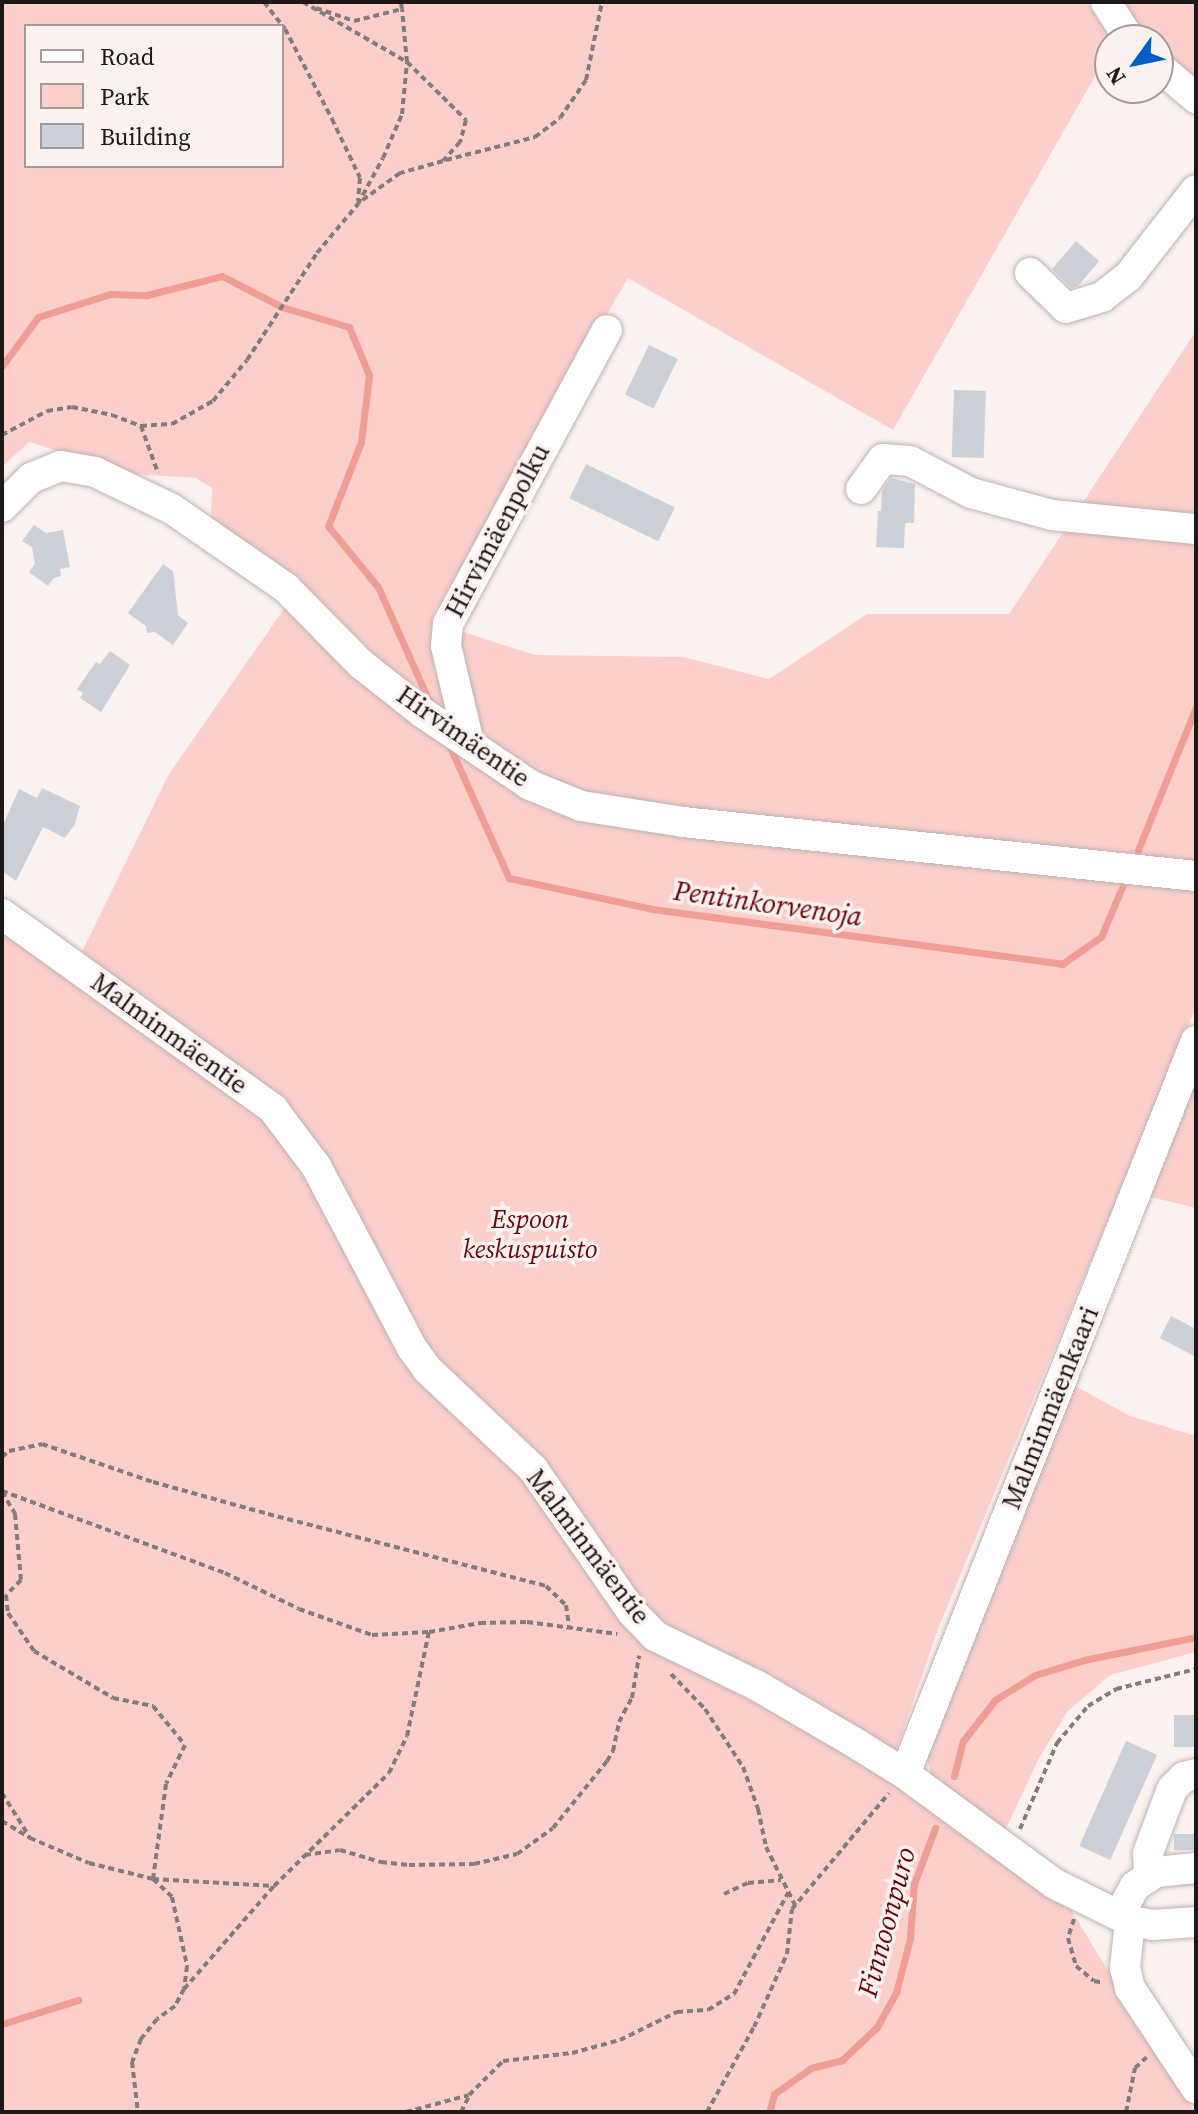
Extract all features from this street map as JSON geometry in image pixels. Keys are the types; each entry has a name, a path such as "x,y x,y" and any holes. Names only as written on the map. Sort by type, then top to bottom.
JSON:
{"street":[{"path":"1106,2 1120,24"},
{"path":"1174,79 1196,98"},
{"path":"1030,273 1066,308 1102,297 1128,277 1196,190"},
{"name":"Hirvimäenpolku","path":"469,743 446,646 448,624 607,330"},
{"path":"861,489 883,459 910,461 971,493 1052,515 1196,529"},
{"name":"Hirvimäentie","path":"2,507 31,478 61,466 95,472 172,509 286,588 361,664 469,743 530,785 581,806 683,822 1196,876"},
{"name":"Malminmäentie","path":"2,914 273,1109 316,1166 412,1348 427,1369 533,1469 632,1612 650,1650 756,1685 905,1774 1055,1884 1080,1897 1124,1918 1152,1925 1196,1922"},
{"name":"Malminmäenkaari","path":"905,1774 1196,1041"},
{"path":"1149,1877 1148,1853 1190,1785"},
{"path":"1196,1868 1156,1872 1135,1886 1124,1918 1125,1968 1130,1988 1196,2088"}],"path":[{"path":"264,2 281,24"},
{"path":"303,2 407,62 466,120 460,142 443,161"},
{"path":"2,435 47,411 72,407 112,415 141,426 172,424 213,401 247,360 317,253 358,204 383,158 402,114 407,62 401,2"},
{"path":"358,204 400,173 535,137 560,118 586,80 602,2"},
{"path":"310,6 354,21 402,9"},
{"path":"284,28 360,178 358,204"},
{"path":"141,426 172,509"},
{"path":"2,1457 9,1451 42,1444 153,1482 546,1586 566,1605 569,1626"},
{"path":"2,1492 181,1557 299,1609 372,1635 429,1632 480,1623 569,1626 610,1633 650,1650 705,1709 743,1767 758,1809 766,1847 795,1905"},
{"path":"2,1492 15,1514 21,1580 4,1596 8,1613 34,1651 113,1698 153,1706 185,1745 166,1784 153,1879"},
{"path":"138,2112 132,2062 141,2039 157,2019 175,2006 184,1989 274,1886 389,1773 407,1736 429,1632"},
{"path":"610,1633 620,1638"},
{"path":"305,1855 340,1850 409,1865 474,1864 517,1854 553,1828 613,1751 619,1722 650,1650"},
{"path":"1009,1851 1057,1743 1074,1718 1116,1689 1196,1669"},
{"path":"707,2112 754,2027 787,1954 795,1905 905,1774"},
{"path":"2,1793 30,1838"},
{"path":"2,1821 30,1838 89,1863 153,1879 274,1886"},
{"path":"153,1879 172,1897 187,1966 184,1989"},
{"path":"724,1894 748,1883 781,1880"},
{"path":"461,2112 469,2095 503,2061 572,2053 620,2040 677,2012 708,2010 734,1994 788,1893"},
{"path":"1080,1897 1068,1938 1076,1966 1094,1981 1130,1988"},
{"path":"1126,2112 1135,2068 1168,2045"},
{"path":"406,2112 469,2095"}],"green space":[{"name":"Espoon keskuspuisto","path":"2,2 1086,2 1101,24 1094,24 1094,78 893,430 628,278 432,617 463,632 535,655 683,657 769,679 867,614 1009,614 1196,331 1196,1007 938,1629 886,1780 1055,1884 1195,2112 2,2112 2,914 75,966 169,774 286,606 264,556 211,517 212,488 196,478 133,474 29,442 2,467"},
{"path":"1123,2 1196,2 1196,80 1174,63 1174,24 1136,24 1127,14"},
{"path":"1196,1068 1196,1208 1147,1196"},
{"path":"1075,1386 1130,1416 1196,1436 1196,1652 1110,1675 1067,1712 1039,1758 1004,1833 933,1782 926,1753"}],"building":[{"path":"1076,241 1099,261 1078,286 1071,288 1052,269"},
{"path":"649,345 678,359 654,408 625,394"},
{"path":"954,390 986,391 984,458 952,457"},
{"path":"586,464 675,507 658,542 569,498"},
{"path":"891,478 915,484 914,523 905,523 904,548 876,547 882,491"},
{"path":"34,525 46,533 63,530 70,567 60,569 61,576 54,578 48,586 29,572 35,564 32,547 22,541"},
{"path":"163,564 173,571 178,615 188,623 173,645 155,632 147,633 146,626 128,613"},
{"path":"110,651 130,665 101,712 80,698 83,693 77,689 96,662 100,664"},
{"path":"42,788 80,806 75,824 65,838 43,827 16,881 2,871 2,827 19,789 37,798"},
{"path":"1171,1316 1196,1329 1196,1357 1160,1338"},
{"path":"1174,1715 1196,1715 1196,1747 1174,1747"},
{"path":"1126,1741 1157,1755 1110,1860 1079,1846"},
{"path":"1174,1834 1196,1834 1196,1850 1174,1850"}],"waterway":[{"name":"Pentinkorvenoja","path":"2,366 38,317 110,294 147,295 222,276 282,307 349,327 369,375 361,442 328,526 378,587 429,701"},
{"name":"Pentinkorvenoja","path":"1138,850 1196,707"},
{"name":"Pentinkorvenoja","path":"450,747 509,878 652,909 1062,964 1101,937 1123,885"},
{"name":"Finnoonpuro","path":"954,1776 963,1741 995,1700 1035,1675 1084,1660 1196,1637"},
{"name":"Finnoonpuro","path":"769,2112 774,2094 811,2068 842,2060 877,2027 896,1993 910,1938 914,1884 935,1828"},
{"path":"2,2024 78,2000"}]}
